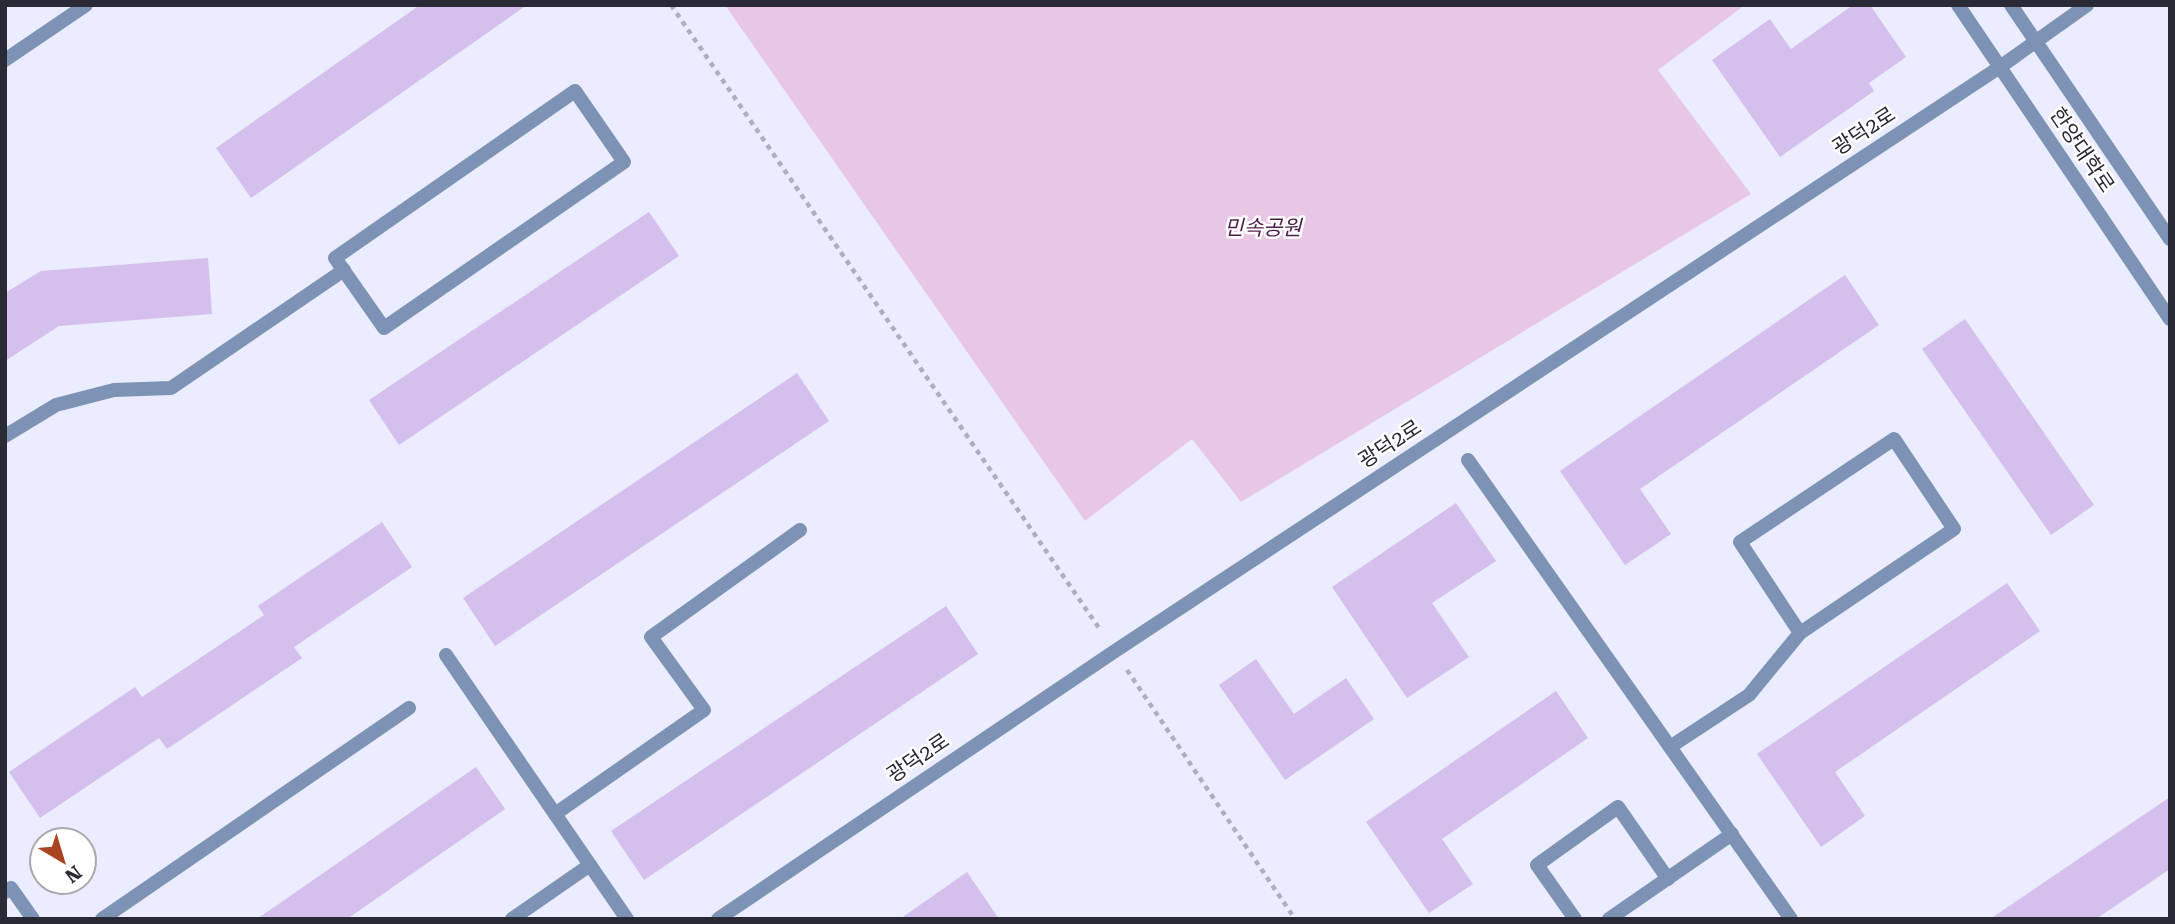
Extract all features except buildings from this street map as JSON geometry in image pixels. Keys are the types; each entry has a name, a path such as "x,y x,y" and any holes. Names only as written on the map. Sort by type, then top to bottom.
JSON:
{"street":[{"path":"5,60 86,5"},
{"name":"한양대학로","path":"1958,5 2170,319"},
{"name":"한양대학로","path":"2011,5 2170,239"},
{"name":"광덕2로","path":"718,919 1115,651 2000,66 2087,5"},
{"path":"575,91 624,162 384,328 344,270 335,258 575,91"},
{"path":"5,436 56,405 114,390 171,388 344,270"},
{"path":"1670,747 1749,695 1800,632 1954,529 1894,439 1740,542 1800,632"},
{"path":"1468,460 1791,919"},
{"path":"555,814 704,710 651,636 800,530"},
{"path":"446,656 627,919"},
{"path":"102,919 409,708"},
{"path":"1575,919 1536,865 1618,807 1668,878"},
{"path":"1609,919 1732,834"},
{"path":"512,919 590,865"},
{"path":"5,892 11,888 33,919"}],"path":[{"path":"671,5 1115,651 1295,919"}],"green space":[{"name":"민속공원","path":"725,5 1745,5 1658,70 1751,194 1241,502 1192,439 1085,521"}]}
